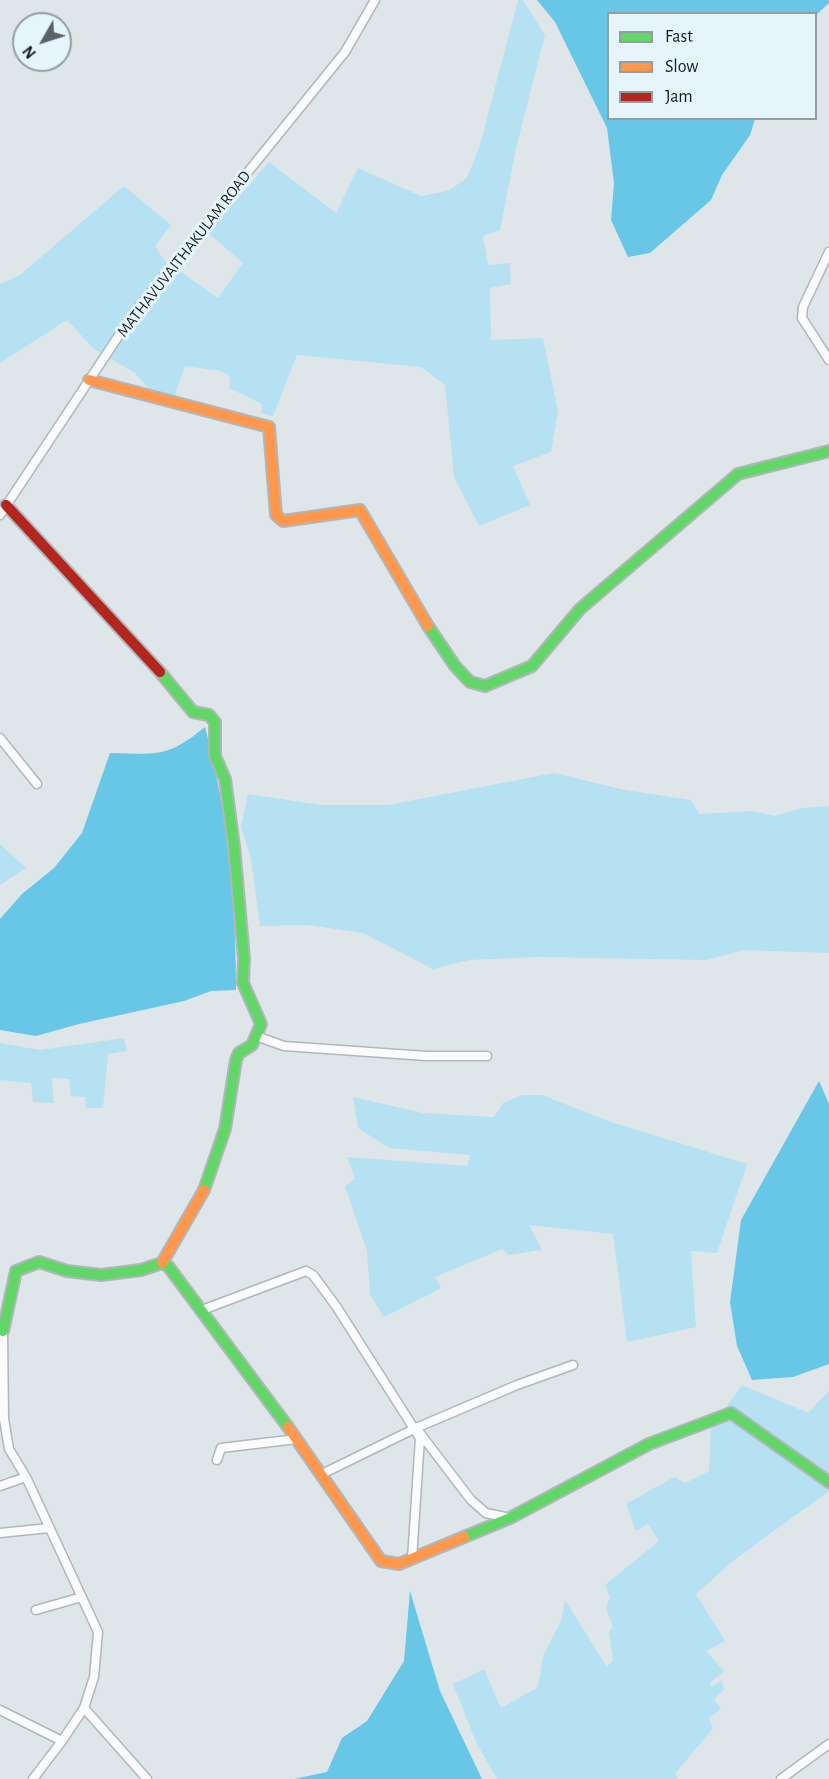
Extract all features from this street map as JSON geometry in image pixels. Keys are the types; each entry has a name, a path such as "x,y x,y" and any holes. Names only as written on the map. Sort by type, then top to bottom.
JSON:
{"street":[{"name":"MATHAVUVAITHAKULAM ROAD","path":"3,510 133,314 345,52 375,0"},
{"path":"829,252 804,307 802,318 829,360"},
{"path":"89,380 269,427 276,515 283,521 360,510 365,515 417,611 455,666 470,682 485,686 532,666 580,609 738,474 829,451"},
{"path":"3,510 133,640 193,712 209,715 215,722 215,756 225,779 234,846 244,958 243,982 261,1024 252,1045 239,1053 236,1060 225,1130 204,1188 178,1240 162,1263 141,1270 101,1275 67,1271 39,1262 16,1271 1,1331 4,1419 9,1449 26,1477 98,1632 94,1677 84,1708 33,1779"},
{"path":"0,738 36,784"},
{"path":"256,1036 284,1046 426,1056 487,1056"},
{"path":"162,1263 168,1266 202,1310 297,1439 381,1561 399,1564 510,1518 648,1444 731,1413 829,1482"},
{"path":"202,1310 306,1271 313,1275 416,1428 471,1500 486,1513 510,1518"},
{"path":"322,1474 416,1428 516,1384 573,1365"},
{"path":"412,1559 420,1438 416,1428"},
{"path":"217,1460 220,1448 297,1439"},
{"path":"0,1485 26,1477"},
{"path":"0,1533 49,1528"},
{"path":"36,1610 82,1597"},
{"path":"84,1708 147,1779"},
{"path":"0,1710 62,1741"},
{"path":"781,1779 829,1744"}],"shaded area":[{"path":"518,0 523,0 545,35 516,148 500,230 483,236 488,265 510,263 511,284 490,288 491,340 543,338 558,411 551,452 513,466 530,505 479,526 454,477 445,385 421,367 297,355 273,416 261,413 262,404 229,388 230,376 221,371 185,366 174,398 151,391 135,373 94,349 67,320 0,363 0,284 20,275 124,186 171,225 155,246 163,259 218,298 243,263 208,233 269,162 336,213 358,168 421,196 448,191 467,178 480,145"},
{"path":"554,773 625,790 691,800 699,814 753,811 775,816 802,808 829,806 829,953 744,950 707,960 538,957 469,960 433,969 363,933 308,925 260,926 251,859 241,827 248,794 321,805 388,805"},
{"path":"0,844 26,868 0,885"},
{"path":"124,1038 127,1051 108,1054 103,1108 86,1108 85,1097 71,1096 69,1079 52,1078 54,1103 33,1102 31,1083 0,1080 0,1043 40,1050"},
{"path":"522,1095 542,1095 608,1121 747,1164 717,1253 691,1251 696,1327 627,1342 613,1234 529,1225 542,1250 508,1255 502,1249 435,1277 441,1288 384,1317 370,1295 367,1251 345,1186 355,1179 347,1157 467,1166 470,1155 389,1148 358,1128 353,1097 423,1113 494,1117 503,1103"},
{"path":"742,1385 808,1413 829,1391 829,1491 734,1560 696,1594 725,1641 706,1651 724,1671 710,1683 711,1687 722,1680 724,1690 714,1699 721,1709 709,1718 713,1728 675,1774 678,1779 497,1779 477,1744 453,1684 484,1669 501,1708 538,1687 543,1656 561,1621 565,1600 607,1667 613,1660 609,1632 613,1627 606,1608 610,1597 605,1585 659,1541 648,1524 636,1531 626,1504 674,1477 685,1483 709,1471 711,1428"}],"water":[{"path":"537,0 829,0 829,3 817,14 817,12 607,12 607,120 755,120 750,135 722,175 711,200 650,253 628,257 611,220 614,183 607,128 555,22"},
{"path":"205,727 220,792 229,857 236,990 211,991 184,1001 36,1036 0,1030 0,919 22,894 54,868 82,833 110,753 161,752 181,744"},
{"path":"819,1081 829,1104 829,1364 793,1377 752,1380 737,1346 730,1302 741,1220"},
{"path":"410,1591 440,1691 482,1779 294,1779 327,1772 342,1738 367,1721 404,1661"}],"traffic: fast":[{"path":"428,626 455,666 470,682 485,686 532,666 580,609 738,474 829,451"},
{"path":"160,672 193,712 209,715 215,722 215,756 225,779 234,846 244,958 243,983 261,1024 252,1045 239,1053 236,1060 225,1129 204,1190"},
{"path":"3,1331 16,1271 39,1262 67,1271 101,1275 141,1270 162,1263 168,1266 288,1427"},
{"path":"464,1537 510,1518 649,1444 731,1413 829,1482"}],"traffic: slow":[{"path":"89,380 269,427 276,515 283,521 360,510 428,626"},
{"path":"162,1263 204,1190"},
{"path":"288,1427 381,1561 399,1564 464,1537"}],"traffic: jam":[{"path":"6,505 160,672"}]}
